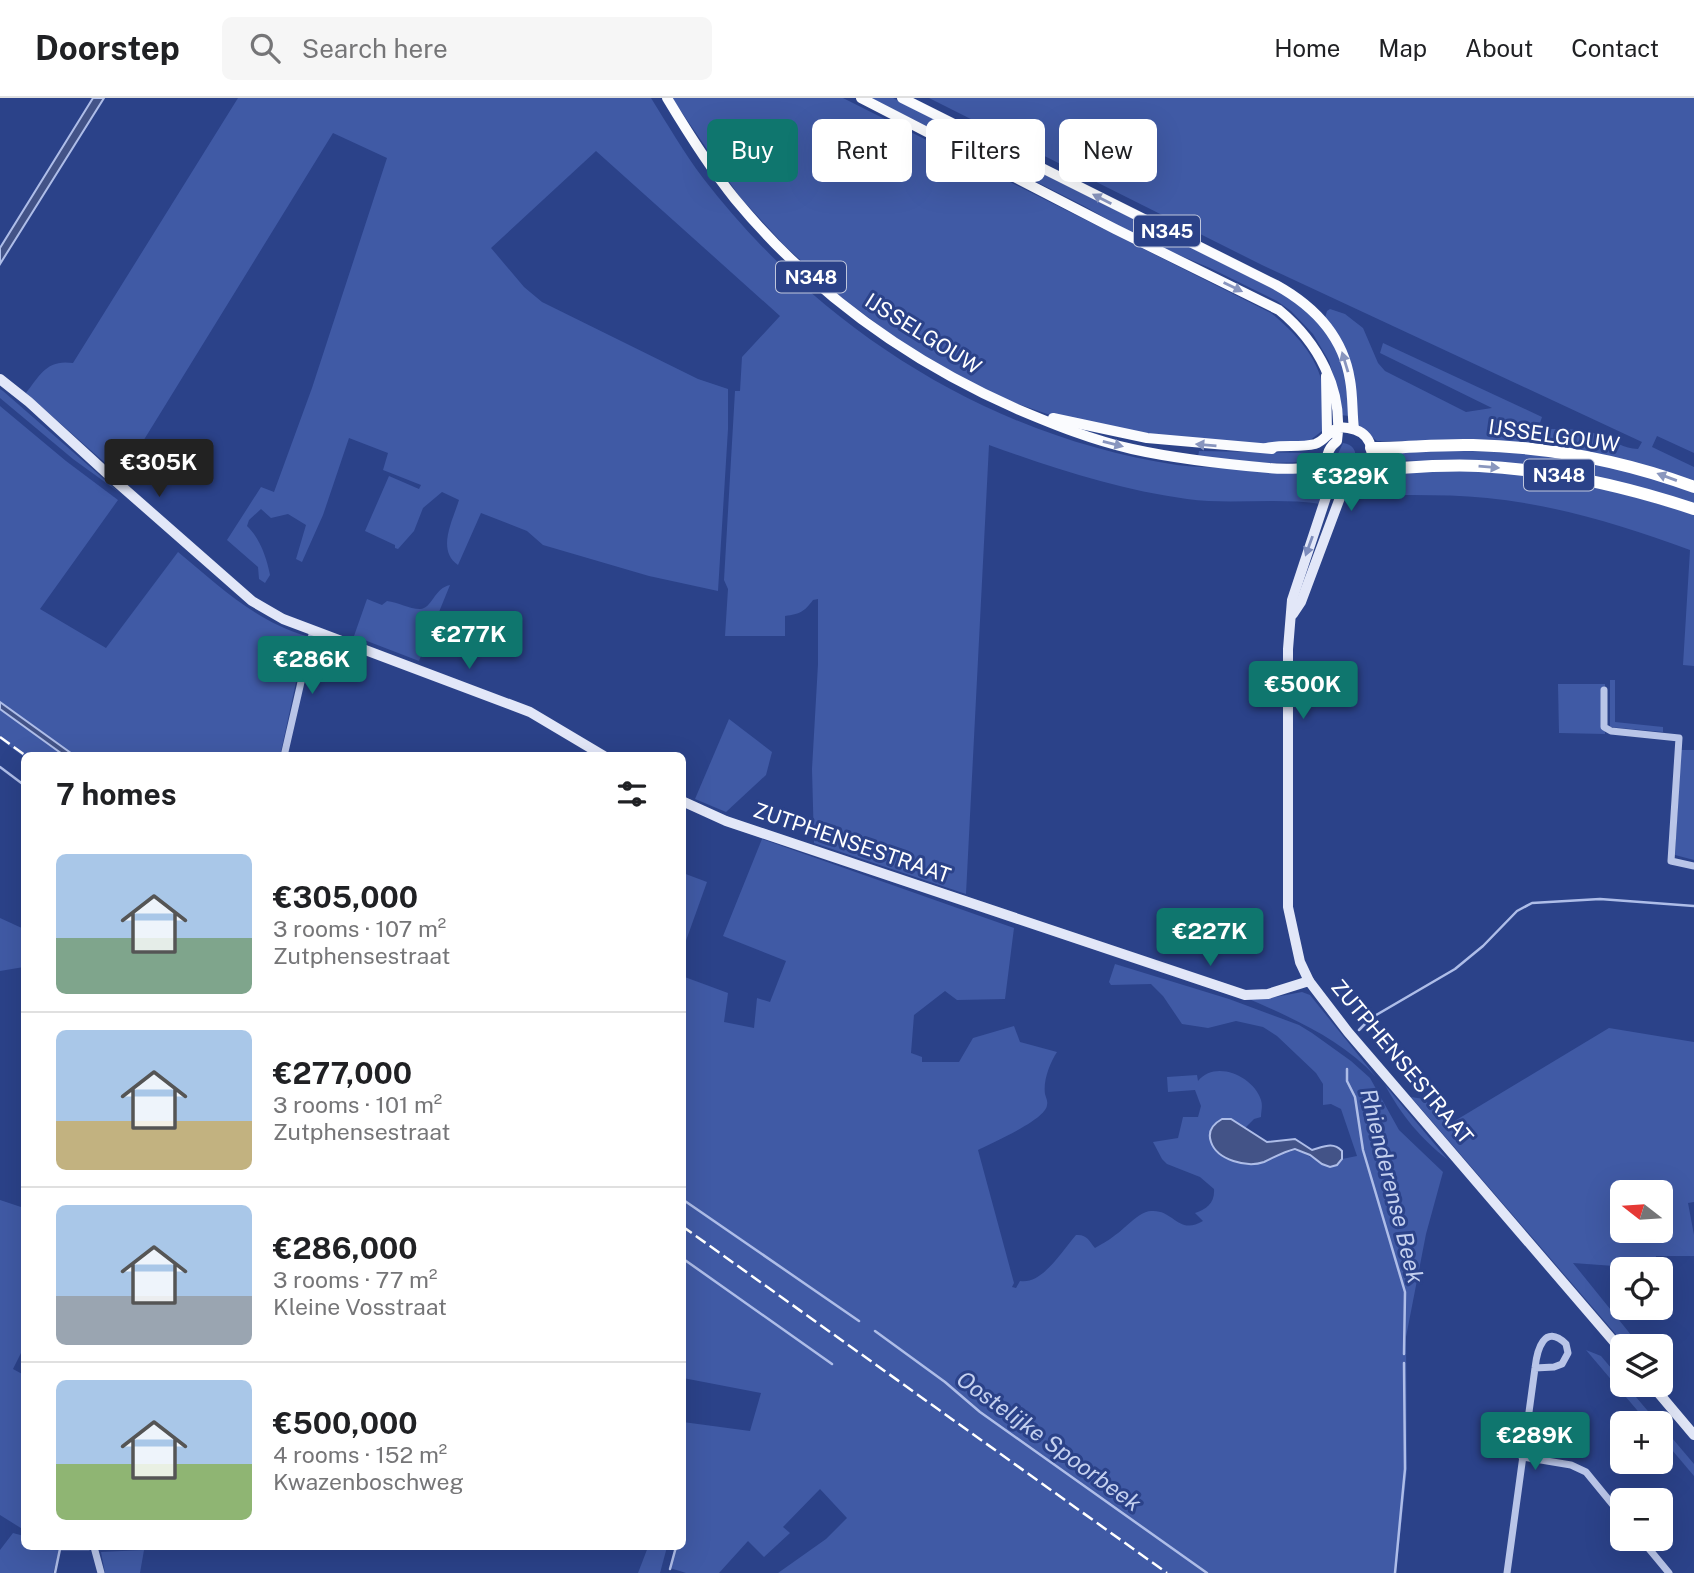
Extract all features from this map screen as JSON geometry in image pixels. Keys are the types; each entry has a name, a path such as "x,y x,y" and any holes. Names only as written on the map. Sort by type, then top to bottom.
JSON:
{"highway":[{"name":"IJSSELGOUW","path":"1368,446 1495,446 1574,455 1659,474 1694,487"},
{"name":"IJSSELGOUW","path":"1369,466 1408,463 1414,466"},
{"name":"IJSSELGOUW","path":"1383,469 1479,466 1565,476 1620,487 1694,509"}],"main road":[{"name":"IJSSELGOUW","path":"667,98 704,158 735,199 770,238 828,293 885,337 921,360 1003,403 1070,431 1134,450 1199,461 1254,466 1323,467"},
{"name":"N345","path":"861,98 1279,310 1308,338 1335,388 1334,432"},
{"name":"N345","path":"902,98 1276,285 1305,303 1330,330 1345,358 1350,380 1354,429"},
{"name":"IJSSELGOUW","path":"1003,403 1072,423 1139,437 1198,445 1266,448 1319,445"},
{"path":"1342,484 1357,478 1369,466 1368,446 1360,432 1354,429 1334,432 1319,445 1320,453 1323,467 1342,484 1364,482 1376,470 1383,469"},
{"path":"1334,432 1351,435 1368,446"},
{"path":"1323,467 1328,452 1337,441 1334,432"},
{"path":"1342,484 1343,476 1358,470 1362,465 1368,446"}],"street":[{"path":"0,379 253,601 283,618 530,712 597,752"},
{"path":"1292,614 1301,602 1342,484"},
{"path":"1309,981 1300,962 1288,907 1288,649 1292,600 1342,484"},
{"path":"285,752 313,630"},
{"path":"1604,690 1604,727 1611,731 1679,738 1671,861 1694,866"},
{"name":"ZUTPHENSESTRAAT","path":"686,803 726,821 1245,995 1268,994 1309,981 1348,1032 1610,1337"},
{"path":"1507,1573 1537,1350 1543,1340 1558,1338 1566,1344 1568,1353 1562,1364 1535,1368"},
{"path":"1662,1397 1694,1434"},
{"path":"1522,1457 1571,1465 1586,1472 1610,1501"},
{"path":"95,1550 101,1573"},
{"path":"1651,1551 1669,1573"}],"shaded area":[{"path":"93,98 104,98 0,264 0,248"},
{"path":"238,98 651,98 703,178 749,232 799,282 854,327 913,367 975,401 1040,429 1107,451 1183,466 1319,474 1326,485 1321,504 1288,501 1204,501 1162,495 1086,477 989,445 966,894 814,843 812,769 818,664 818,599 813,600 801,612 785,616 785,636 725,636 728,589 724,580 735,391 740,391 742,357 780,316 596,151 491,248 524,287 542,302 698,379 728,389 718,591 649,576 543,545 527,531 481,513 458,565 451,559 447,543 459,500 442,492 423,508 414,531 398,549 395,548 395,545 365,531 389,476 419,489 421,485 383,470 388,453 349,438 323,515 302,562 296,559 306,525 288,514 271,518 261,509 249,520 247,526 256,536 270,575 265,583 259,579 258,567 227,540 261,487 274,492 312,388 387,158 333,133 121,477 26,393 50,366 64,362 73,363"},
{"path":"672,98 843,98 885,119 812,119 812,182 912,182 912,133 926,140 926,182 1010,182 1271,313 1296,337 1316,365 1324,393 1322,431 1309,441 1243,445 1195,443 1053,416 1004,399 921,357 837,294 784,245 739,196 729,182 798,182 798,119 707,119 707,149"},
{"path":"871,98 893,98 935,119 926,119 926,126"},
{"path":"929,98 1694,98 1694,453 1657,436 1652,447 1694,467 1694,483 1644,465 1582,451 1461,441 1377,441 1358,427 1353,380 1325,318 1330,309 1345,314 1363,328 1378,363 1385,371 1466,412 1492,408 1380,353 1383,343 1542,417 1540,423 1543,429 1586,431 1633,449 1638,449 1642,442 1262,265 1096,182 1157,182 1157,119 1059,119 1059,163 1045,156 1045,119 971,119"},
{"path":"1045,174 1295,300 1332,337 1345,371 1349,416 1340,415 1339,395 1329,361 1313,334 1291,311 1277,301 1210,268 1146,241 1037,182 1045,182"},
{"path":"0,389 120,493 73,459 0,398"},
{"path":"0,406 118,500 40,609 106,648 178,552 254,612 306,636 281,752 21,752 21,755 0,739"},
{"path":"1343,443 1352,447 1355,455 1354,461 1344,465 1342,470 1337,467 1336,458"},
{"path":"1199,451 1307,453 1307,462 1269,463 1198,457"},
{"path":"1381,451 1518,452 1623,469 1694,491 1694,504 1675,498 1424,461 1382,460"},
{"path":"1480,470 1540,477 1616,492 1694,514 1694,666 1683,665 1690,550 1590,518 1513,501 1454,496 1353,496 1356,490 1381,472"},
{"path":"450,585 419,661 354,636 367,599 382,605 387,601 420,609 428,606 440,590"},
{"path":"1610,680 1615,680 1615,722 1663,727 1663,732 1610,727"},
{"path":"1558,684 1605,684 1605,734 1559,733"},
{"path":"0,702 69,752 59,752 0,709"},
{"path":"729,719 772,752 766,775 726,812 695,799"},
{"path":"1681,750 1694,750 1694,860 1675,855"},
{"path":"762,839 1014,928 1005,999 957,1000 945,991 914,1015 911,1053 922,1057 922,1062 959,1062 973,1038 1014,1026 1020,1042 1057,1052 1046,1077 1047,1104 1044,1111 1028,1124 978,1150 1014,1283 1012,1287 1016,1288 1020,1281 1036,1278 1044,1272 1076,1235 1085,1237 1095,1248 1136,1218 1151,1211 1159,1211 1182,1224 1195,1225 1203,1221 1195,1213 1209,1205 1214,1189 1200,1177 1167,1164 1153,1142 1178,1138 1183,1117 1198,1117 1201,1106 1195,1090 1168,1092 1167,1077 1197,1075 1198,1081 1214,1071 1224,1071 1251,1084 1261,1100 1261,1117 1254,1119 1245,1128 1231,1119 1262,1162 1288,1151 1303,1153 1316,1160 1337,1165 1342,1159 1357,1156 1341,1109 1331,1104 1323,1105 1323,1084 1316,1073 1277,1036 1263,1027 1236,1021 1208,1028 1182,1024 1163,996 1151,984 1111,985 1109,982 1115,964 1229,999 1299,1025 1351,1061 1370,1078 1399,1130 1443,1172 1426,1234 1406,1337 1407,1469 1396,1573 778,1573 826,1539 847,1518 820,1489 783,1527 790,1533 764,1557 748,1541 719,1573 686,1573 670,1568 676,1550 686,1550 686,1422 750,1431 761,1393 686,1379 686,977 728,993 724,1022 754,1028 757,998 770,1002 786,961 723,936"},
{"path":"686,874 707,882 686,941"},
{"path":"0,918 21,928 21,968 0,971"},
{"path":"1302,992 1310,995 1376,1077 1332,1041 1300,1022 1249,999"},
{"path":"1609,1028 1694,1042 1694,1202 1688,1203 1694,1235 1694,1256 1610,1257 1610,1266 1573,1263 1610,1309 1610,1320 1619,1320 1630,1334 1616,1334 1411,1097 1424,1099 1448,1125"},
{"path":"1385,1085 1448,1160 1412,1126"},
{"path":"1222,1119 1231,1119 1267,1142 1295,1139 1312,1150 1335,1146 1342,1151 1342,1159 1337,1165 1330,1167 1295,1149 1257,1164 1233,1161 1219,1154 1211,1142 1212,1128"},
{"path":"0,1200 21,1207 21,1353 13,1369 21,1373 21,1528 0,1515"},
{"path":"1586,1350 1601,1356 1610,1367 1610,1378"},
{"path":"1626,1397 1636,1397 1648,1411 1638,1411"},
{"path":"1673,1439 1694,1464 1694,1476 1673,1451"},
{"path":"13,1533 21,1535 21,1550 60,1550 53,1573 0,1573 0,1550"},
{"path":"144,1550 140,1573 105,1573 101,1552"},
{"path":"647,1550 666,1550 660,1573 638,1573"}],"waterway":[{"path":"0,767 21,783"},
{"name":"Rhienderense Beek","path":"1359,1030 1371,1018 1455,969 1483,946 1517,911 1532,903 1600,899 1694,906"},
{"name":"Rhienderense Beek","path":"1347,1069 1347,1081 1355,1097 1363,1150 1405,1292 1404,1354"},
{"name":"Oostelijke Spoorbeek","path":"686,1202 859,1321"},
{"path":"686,1261 832,1364"},
{"name":"Oostelijke Spoorbeek","path":"875,1331 945,1382 980,1412 1207,1573"},
{"name":"Rhienderense Beek","path":"1395,1573 1405,1469 1404,1363"},
{"path":"55,1573 60,1550"},
{"path":"670,1569 675,1550"}],"railway":[{"path":"0,737 21,752"},
{"path":"686,1229 1167,1573"}]}
